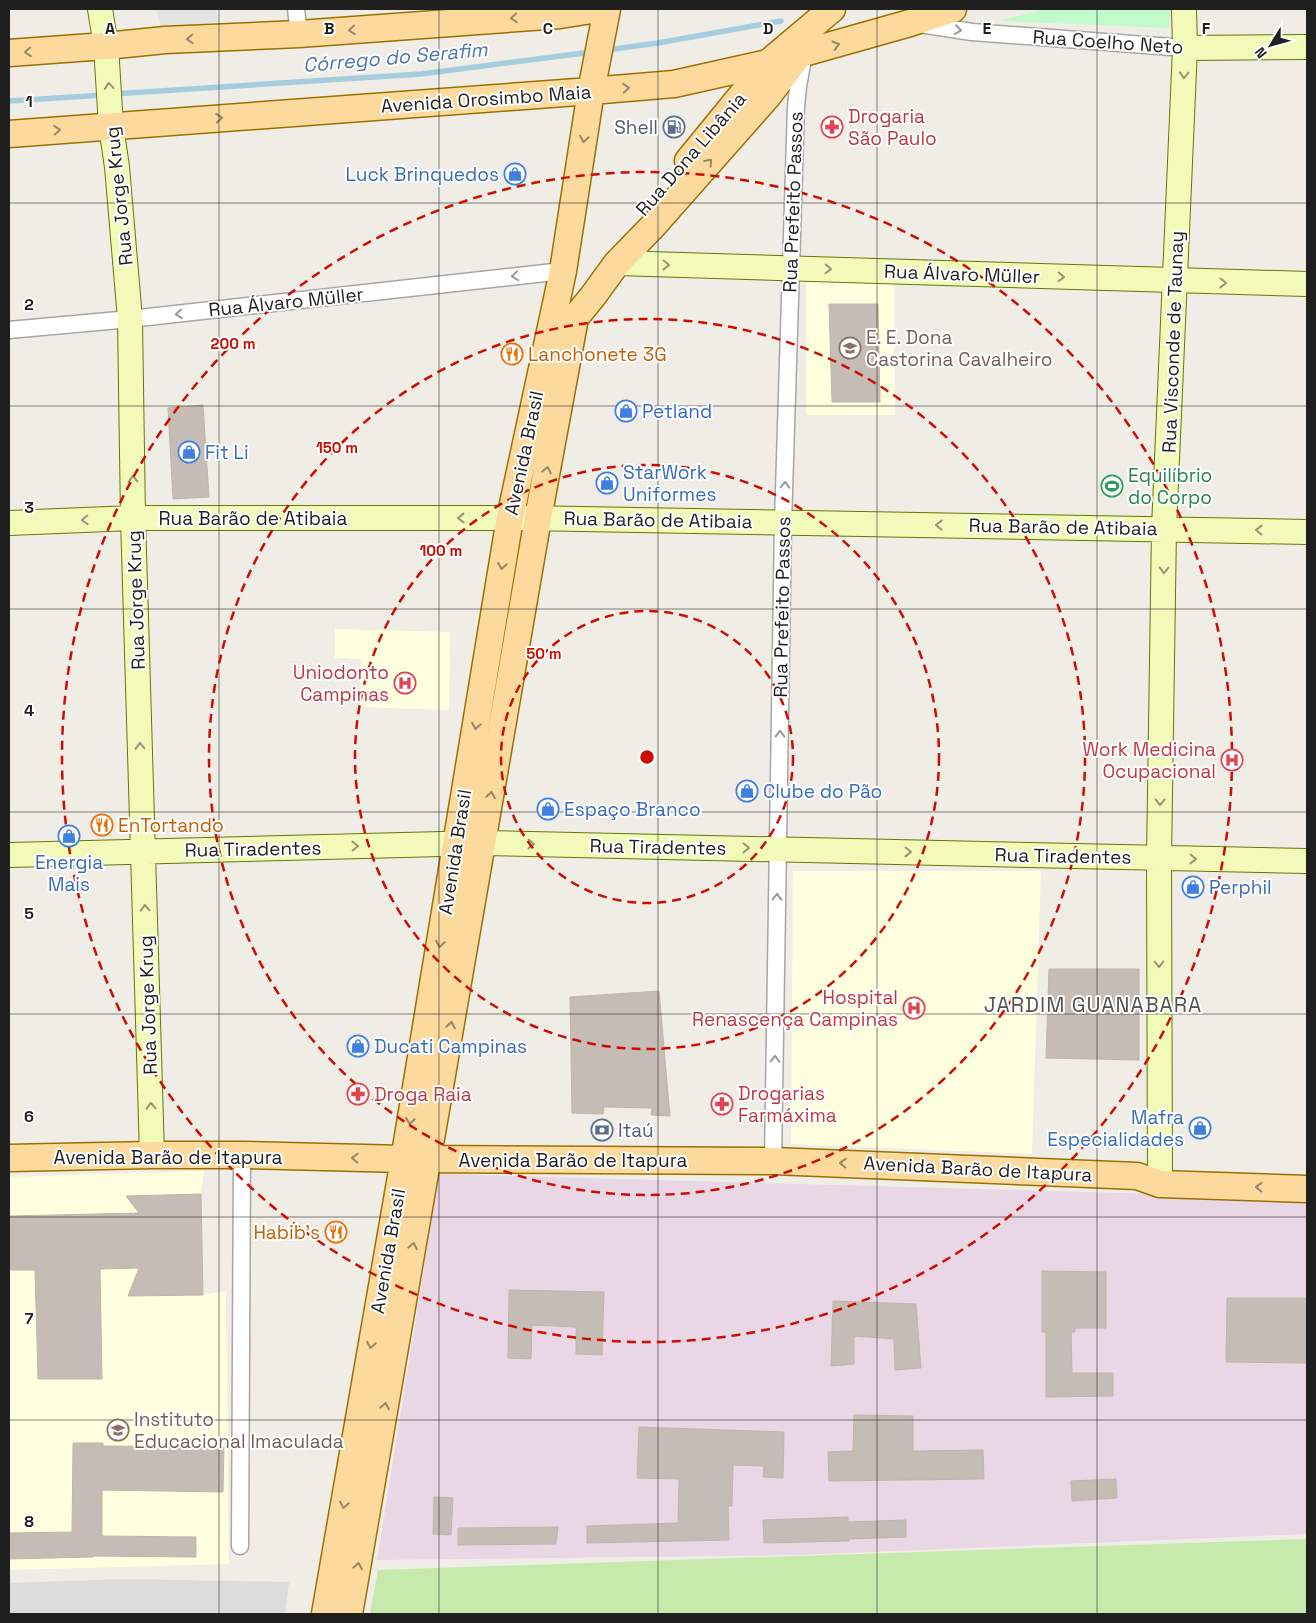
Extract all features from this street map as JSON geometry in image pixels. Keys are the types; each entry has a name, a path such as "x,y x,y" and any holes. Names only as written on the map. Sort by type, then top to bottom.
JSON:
{"main road":[{"name":"Rua Jorge Krug","path":"100,9 117,167 130,319 133,518 152,1154"},
{"name":"Rua Dona Libânia","path":"575,318 583,287 595,266 622,233 676,176 768,63 832,9"},
{"name":"Avenida Orosimbo Maia","path":"9,134 111,119 593,83 674,84 801,55 953,9"},
{"name":"Rua Visconde de Taunay","path":"1152,1177 1164,528 1185,48 1184,9"},
{"path":"9,53 106,54 164,40 298,21 603,13"},
{"name":"Avenida Brasil","path":"349,1614 416,1159 456,844 510,518 563,271 603,13"},
{"name":"Rua Coelho Neto","path":"1185,48 1307,46"},
{"name":"Rua Dona Libânia","path":"617,263 653,226 767,97 801,55"},
{"name":"Avenida Brasil","path":"325,1614 416,1159 482,843 538,518 575,318 617,263"},
{"name":"Rua Álvaro Müller","path":"617,263 1307,284"},
{"name":"Rua Barão de Atibaia","path":"9,523 133,518 538,518 1307,532"},
{"name":"Rua Tiradentes","path":"9,856 482,843 1307,861"},
{"name":"Avenida Barão de Itapura","path":"9,1158 152,1154 416,1159 773,1161 1152,1177 1307,1189"},
{"name":"Avenida Barão de Itapura","path":"1152,1177 1184,1168 1307,1170"}],"street":[{"name":"Rua Coelho Neto","path":"910,23 972,32 1185,48"},
{"name":"Rua Prefeito Passos","path":"773,1161 783,523 796,108 801,55"},
{"name":"Rua Álvaro Müller","path":"9,330 130,319 563,271"},
{"path":"240,1546 242,1155"}],"shaded area":[{"path":"156,9 216,9 219,22 161,28"},
{"name":"E. E. Dona Castorina Cavalheiro","path":"806,279 894,282 895,415 806,415"},
{"name":"Uniodonto Campinas","path":"335,629 450,632 449,710 360,707 361,659 335,658"},
{"name":"Hospital Renascença Campinas","path":"793,871 1041,871 1032,1154 791,1144"},
{"name":"Instituto Educacional Imaculada","path":"204,1171 201,1194 203,1295 226,1291 229,1564 9,1570 9,1177"},
{"path":"439,1174 1307,1198 1307,1534 797,1555 377,1560"},
{"path":"126,1579 289,1582 285,1614 9,1614 9,1583"}],"green space":[{"path":"1044,9 1170,9 1169,28 998,21"},
{"path":"1307,1539 1307,1614 370,1614 378,1570"}],"building":[{"path":"829,304 878,304 880,402 832,402"},
{"name":"Fit Li","path":"203,405 209,497 173,499 168,408"},
{"path":"1049,969 1139,969 1139,1060 1046,1058"},
{"path":"659,991 670,1116 651,1115 652,1108 604,1107 603,1114 572,1113 570,997"},
{"path":"201,1194 203,1295 128,1296 139,1268 100,1269 102,1379 38,1379 35,1270 9,1270 9,1216 139,1213 126,1196"},
{"path":"1042,1271 1106,1272 1106,1328 1075,1328 1075,1332 1071,1332 1072,1373 1113,1373 1113,1396 1046,1397 1046,1332 1042,1332"},
{"path":"509,1290 604,1292 602,1355 576,1354 576,1327 532,1325 531,1359 508,1358"},
{"path":"1227,1298 1307,1298 1307,1363 1226,1362"},
{"path":"833,1301 916,1304 921,1368 895,1370 894,1339 854,1336 854,1364 831,1366"},
{"path":"854,1415 913,1416 913,1451 983,1450 984,1479 829,1481 828,1452 853,1451"},
{"path":"639,1427 784,1432 783,1478 763,1477 764,1466 733,1465 732,1506 728,1506 729,1540 587,1543 587,1526 678,1523 679,1479 637,1478"},
{"path":"73,1443 103,1443 103,1446 224,1447 223,1492 102,1490 102,1536 196,1537 196,1557 93,1556 9,1559 9,1533 72,1532"},
{"path":"1116,1479 1117,1498 1072,1501 1071,1481"},
{"path":"434,1497 453,1498 451,1535 433,1534"},
{"path":"848,1517 848,1522 906,1520 906,1537 849,1539 849,1541 764,1543 763,1520"},
{"path":"558,1527 556,1544 458,1545 458,1528"}],"waterway":[{"name":"Córrego do Serafim","path":"606,50 658,43 781,21"},
{"name":"Córrego do Serafim","path":"113,94 421,74 592,52"},
{"name":"Córrego do Serafim","path":"9,101 104,95"}],"place":[{"name":"Shell","path":"674,127"},
{"name":"Drogaria São Paulo","path":"832,127"},
{"name":"Luck Brinquedos","path":"515,174"},
{"name":"E. E. Dona Castorina Cavalheiro","path":"850,348"},
{"name":"Lanchonete 3G","path":"512,354"},
{"name":"Petland","path":"626,411"},
{"name":"Fit Li","path":"189,452"},
{"name":"StarWork Uniformes","path":"607,483"},
{"name":"Equilíbrio do Corpo","path":"1112,486"},
{"name":"Uniodonto Campinas","path":"405,683"},
{"name":"Work Medicina Ocupacional","path":"1232,760"},
{"name":"Clube do Pão","path":"747,791"},
{"name":"Espaço Branco","path":"548,809"},
{"name":"EnTortando","path":"102,825"},
{"name":"Energia Mais","path":"69,836"},
{"name":"Perphil","path":"1193,887"},
{"name":"Hospital Renascença Campinas","path":"914,1008"},
{"name":"Ducati Campinas","path":"358,1046"},
{"name":"Droga Raia","path":"358,1094"},
{"name":"Drogarias Farmáxima","path":"722,1104"},
{"name":"Mafra Especialidades","path":"1200,1128"},
{"name":"Itaú","path":"602,1130"},
{"name":"Habib's","path":"336,1232"},
{"name":"Instituto Educacional Imaculada","path":"118,1430"}],"district":[{"name":"JARDIM GUANABARA","path":"1093,1004"}]}
